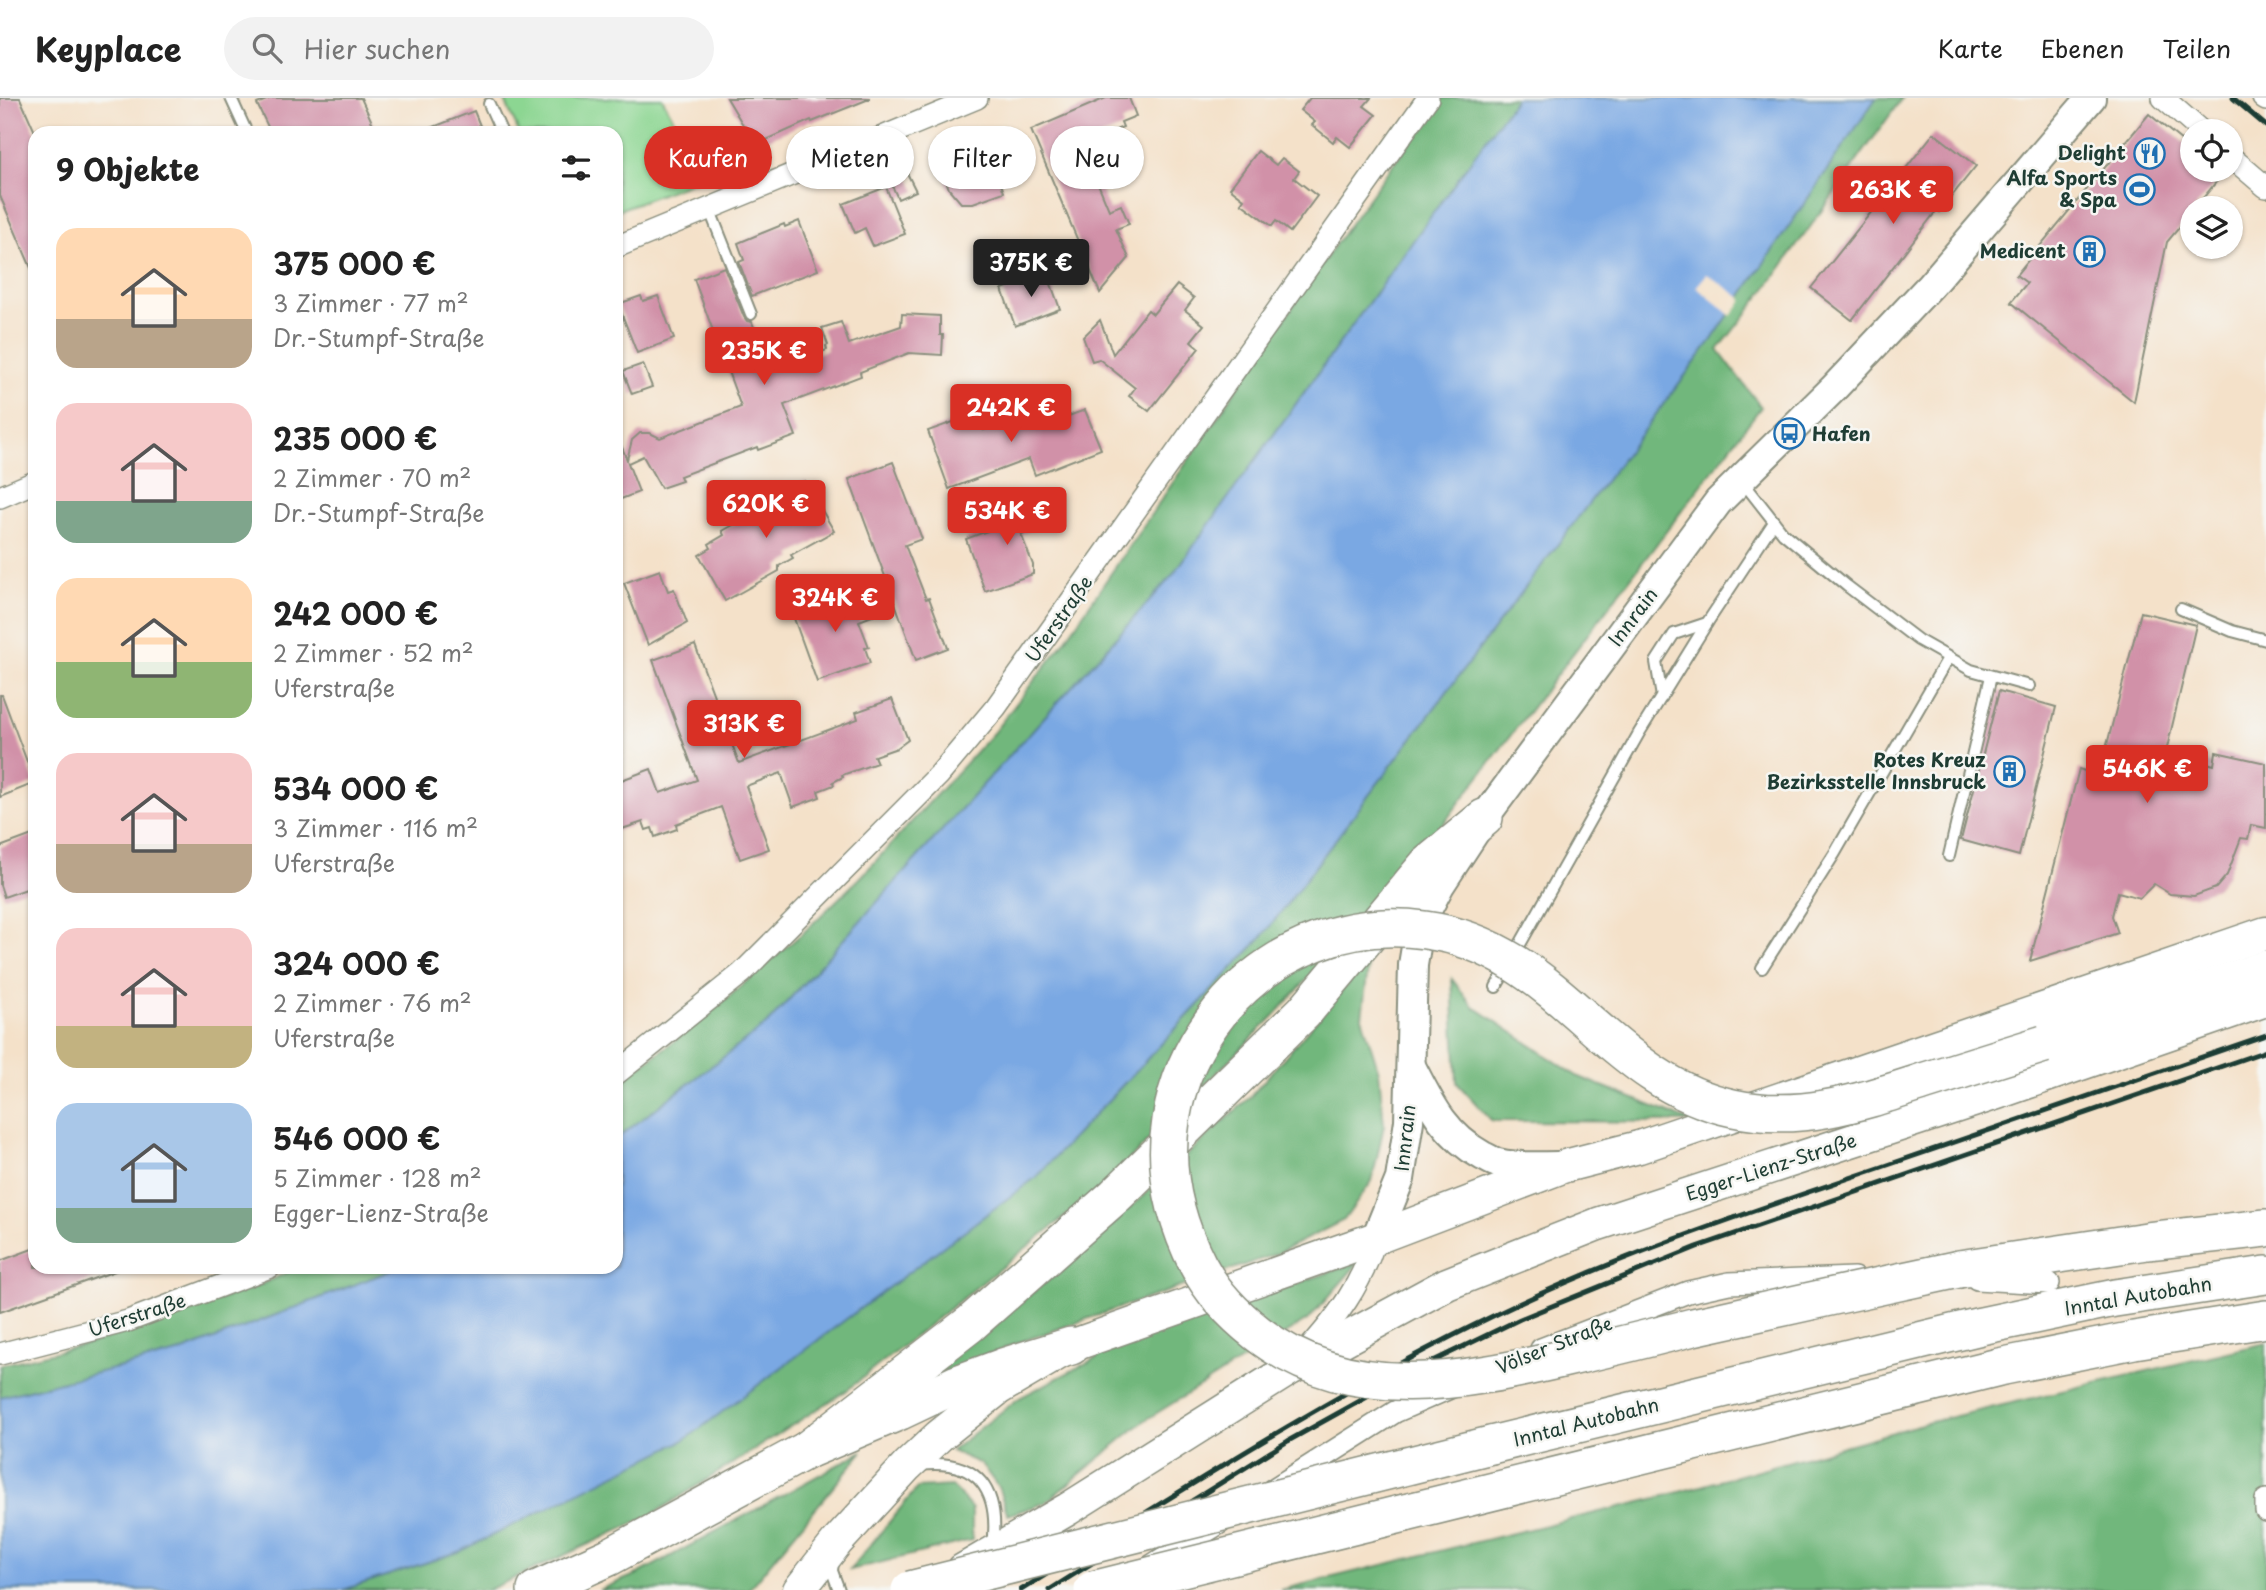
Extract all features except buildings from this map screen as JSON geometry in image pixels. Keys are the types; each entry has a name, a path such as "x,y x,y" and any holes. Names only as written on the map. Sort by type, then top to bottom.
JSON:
{"highway":[{"path":"807,1450 970,1324 1115,1196 1304,1012 1427,865 1484,818"},
{"path":"2258,1228 2147,1241 1959,1269 1499,1373 1424,1382 1385,1381 1334,1371 1290,1354 1270,1343 1224,1302 1205,1277 1181,1227 1173,1200 1168,1143 1178,1089 1190,1058 1203,1033 1220,1010 1241,987 1265,968 1290,953 1345,932 1404,927 1467,938 1494,950 1548,985 1612,1044 1669,1085 1730,1108 1762,1113 1846,1107 2266,969"},
{"name":"Inntal Autobahn","path":"910,1590 1981,1326 2115,1298 2266,1275"},
{"path":"1093,1590 1999,1367 2134,1340 2266,1319"},
{"path":"536,1590 609,1557 807,1450 957,1384 1070,1346"}],"main road":[{"name":"Innrain","path":"1376,1238 1400,1179 1409,1121 1413,965 1426,912 1440,885 1484,818 1718,502 1833,389 1930,286 2091,98"},
{"path":"799,1590 837,1542 907,1466 939,1436 998,1389 1070,1346 1376,1238 1565,1166 1639,1147 2266,933"},
{"name":"Egger-Lienz-Straße","path":"930,1590 1068,1509 1290,1369 1447,1284 1598,1224 1997,1093 2266,1000"},
{"path":"1410,1064 1447,1129 1469,1148 1497,1163 1565,1166"}],"street":[{"path":"623,244 976,98"},
{"name":"Uferstraße","path":"623,1068 742,973 939,775 996,707 1428,98"},
{"path":"2163,98 2187,119"},
{"path":"2243,167 2266,187"},
{"path":"0,497 28,485"},
{"path":"1290,1369 1334,1321 1367,1267 1376,1238"},
{"name":"Uferstraße","path":"0,1354 128,1321 252,1274"},
{"name":"Völser Straße","path":"1114,1590 1395,1412 1511,1360 1688,1292 1729,1283 1911,1275 2049,1283"},
{"path":"2266,1500 2266,1511"}],"lane":[{"path":"232,98 244,126"},
{"path":"489,104 499,126"},
{"path":"709,208 751,314"},
{"path":"1741,480 1783,533 1918,640 1971,670 2029,686"},
{"path":"1496,986 1639,733 1774,522"},
{"path":"2182,609 2232,631 2266,640"},
{"path":"1662,697 1656,662 1674,634 1707,623"},
{"path":"1762,968 1835,853 1948,658"},
{"path":"1949,856 1992,676"},
{"path":"907,1466 926,1464 955,1467 970,1472 981,1481 994,1509 996,1525 992,1553"},
{"path":"837,1542 832,1571 839,1590"}],"green space":[{"path":"504,98 662,98 678,126 644,126 644,189 674,189 623,208 623,126 516,126"},
{"path":"1441,98 1516,98 1172,576 767,1024 623,1134 623,1079 696,1025 805,931 862,876 993,733 1062,645 1346,229"},
{"path":"1876,98 1902,98 1768,286 1718,350 1761,407 1424,849 1275,1015 1101,1188 846,1391 648,1517 488,1590 343,1590 461,1551 1035,1178 1262,937 1711,341"},
{"path":"1364,965 1368,968 1362,1017 1379,1072 1384,1125 1372,1181 1344,1220 1276,1254 1014,1344 914,1388 911,1383 1066,1267 1251,1096"},
{"path":"1452,979 1473,1006 1577,1076 1692,1122 1492,1121 1457,1083"},
{"path":"1359,1262 1309,1319 1144,1421 1045,1503 1008,1515 998,1487 981,1464 951,1451 1019,1398 1121,1345"},
{"path":"284,1274 382,1274 178,1353 0,1397 0,1365 93,1343 253,1288"},
{"path":"2266,1343 2266,1590 1280,1590 1665,1496 1922,1424"},
{"path":"863,1451 748,1590 599,1590 640,1573"},
{"path":"952,1486 972,1509 972,1540 850,1570 917,1488"}],"water":[{"path":"1516,98 1876,98 1711,341 1262,937 1035,1178 686,1439 461,1551 343,1590 0,1590 0,1397 178,1353 382,1274 623,1274 623,1134 767,1024 1172,576"}],"pier":[{"path":"1707,274 1743,299 1732,316 1696,287"}],"railway":[{"path":"2233,98 2266,126"},
{"path":"1021,1590 1315,1411 1436,1345 1544,1292 1736,1217 2266,1035"},
{"path":"1049,1590 1288,1441 1421,1367 1520,1319 1697,1247 2266,1051"}],"place":[{"name":"Delight","path":"2149,153"},
{"name":"Alfa Sports & Spa","path":"2140,189"},
{"name":"Medicent","path":"2089,251"},
{"name":"Hafen","path":"1789,434"},
{"name":"Rotes Kreuz Bezirksstelle Innsbruck","path":"2009,771"}]}
